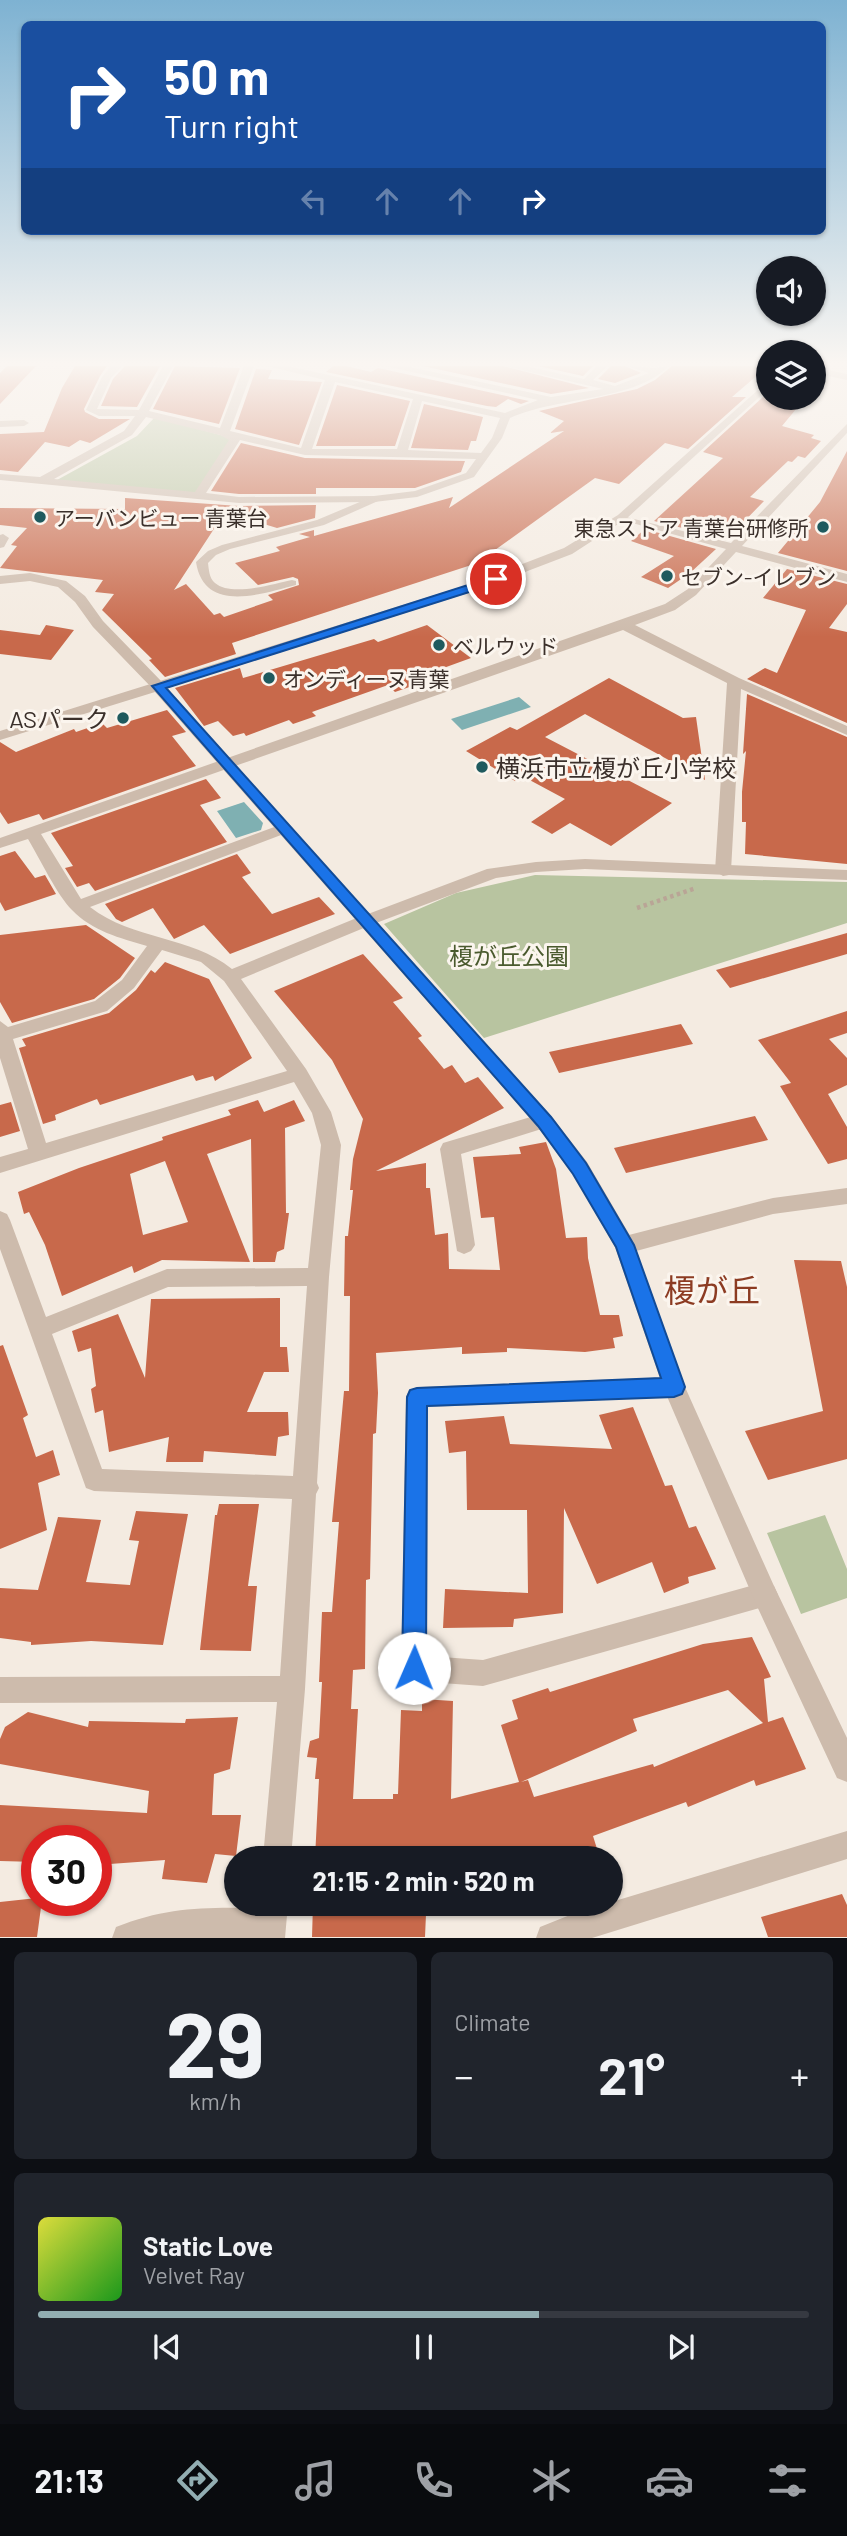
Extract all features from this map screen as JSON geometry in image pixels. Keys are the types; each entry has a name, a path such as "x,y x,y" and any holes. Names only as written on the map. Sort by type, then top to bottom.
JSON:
{"street":[{"path":"42,481 86,456"},
{"path":"198,497 224,456"},
{"path":"0,477 198,497 374,499 417,494 446,486 470,475 484,456"},
{"path":"0,736 516,573 568,551 622,517 688,456"},
{"path":"0,843 670,607 692,593 736,549 820,456"},
{"path":"622,517 847,578"},
{"path":"0,580 30,577 62,584 80,599 98,624 158,686 544,1121 580,1168 625,1245 674,1387 765,1595 847,1768"},
{"path":"624,625 734,681 847,731"},
{"path":"723,871 734,681"},
{"path":"77,906 283,829"},
{"path":"32,832 77,906 113,930 207,958 230,978 299,1074 321,1112 331,1145 318,1277 307,1488 278,1846"},
{"path":"230,978 493,873 585,864 847,875"},
{"path":"39,1153 1,1033 101,1006 128,984 158,943"},
{"path":"0,1165 299,1074"},
{"path":"464,1245 450,1149 544,1121"},
{"path":"625,1245 773,1206 847,1196"},
{"path":"0,1220 94,1480 307,1488"},
{"path":"41,1329 167,1278 318,1277"},
{"path":"674,1387 417,1397 414,1668 483,1673 765,1595"},
{"path":"0,1690 292,1689"},
{"path":"551,1937 847,1845"},
{"path":"127,1937 146,1928 201,1922 271,1922"}],"lane":[{"path":"292,583 248,593 222,592 208,584 202,572 202,562 212,553 226,547 325,520 357,509 374,499"}],"path":[{"path":"637,908 663,899"}],"green space":[{"path":"100,456 224,456 198,497 57,480"},
{"name":"榎が丘公園","path":"535,875 847,882 847,923 484,1038 384,924 456,893"},
{"path":"825,1515 847,1569 847,1598 801,1614 767,1533"}],"water":[{"path":"519,697 531,707 462,730 451,719"},
{"path":"244,802 263,823 261,830 236,838 217,811"}],"building":[{"path":"0,456 32,456 18,472 0,470"},
{"path":"233,456 465,461 461,472 415,488 316,488 316,494 239,494 211,491"},
{"path":"526,456 650,456 619,484 595,478 495,550 502,555 232,643 236,654 165,677 149,660 152,659 102,610 114,594 95,592 103,580 0,568 17,546 11,545 27,528 0,525 0,508 125,509 125,498 239,506 316,505 315,518 277,528 225,512 174,590 186,584 214,615 220,613 224,617 273,600 268,595 299,585 298,579 293,577 258,585 235,563 280,551 276,547 310,537 299,534 314,530 314,536 453,497 449,508"},
{"path":"718,456 798,456 792,462 788,461 750,497 764,501 727,539 654,521 723,458"},
{"name":"東急ストア 青葉台研修所","path":"844,456 847,456 847,571 778,553 820,502"},
{"path":"645,529 716,549 690,573 668,588 641,577 674,556 631,541"},
{"path":"787,569 847,584 847,604 829,628 847,632 847,723 747,679 765,668 777,673 806,610 763,598"},
{"path":"46,625 74,630 51,660 0,654 0,630 40,635"},
{"path":"427,625 471,658 416,678 421,683 395,692 388,685 312,712 316,716 293,724 289,720 246,736 244,733 233,736 218,721 204,726 175,688 240,668 243,678 374,639 378,642"},
{"path":"609,678 683,718 696,717 705,780 585,714 545,737 672,803 611,846 570,823 552,834 531,822 565,799 524,777 515,781 466,751 510,727 517,730"},
{"path":"747,694 847,737 847,864 745,854 746,822 742,822 742,792"},
{"path":"167,710 186,732 172,736 196,766 43,820 39,814 8,824 0,812 0,742 16,752 74,729 76,732 102,723 107,728"},
{"path":"206,779 221,798 200,805 227,842 95,891 89,883 77,887 65,868 73,866 51,833"},
{"path":"15,851 35,878 45,875 56,894 5,911 0,902 0,856"},
{"path":"237,854 251,873 242,877 272,914 319,897 335,914 230,954 204,925 174,939 153,908 122,922 116,919 105,904"},
{"path":"86,925 135,958 120,978 94,999 12,1023 0,1002 0,935"},
{"path":"847,933 847,954 730,988 716,970"},
{"path":"363,954 403,998 393,1002 422,1036 418,1038 444,1069 452,1065 465,1083 478,1077 504,1108 376,1171 426,1163 426,1188 430,1188 435,1235 448,1233 449,1269 500,1270 494,1217 481,1218 473,1157 521,1154 519,1147 546,1142 556,1169 566,1238 587,1237 588,1258 600,1315 619,1315 623,1336 613,1338 615,1348 585,1352 507,1348 507,1352 462,1354 462,1347 376,1353 378,1393 376,1433 373,1434 370,1579 366,1580 365,1669 353,1670 351,1709 358,1709 353,1799 393,1799 393,1794 398,1794 401,1710 422,1711 422,1699 453,1701 451,1799 519,1782 501,1725 518,1719 512,1700 548,1688 550,1692 703,1644 752,1637 771,1677 764,1679 768,1722 783,1717 806,1769 756,1786 754,1780 688,1807 686,1802 593,1836 596,1846 316,1846 319,1779 315,1779 317,1758 307,1757 310,1741 319,1738 322,1612 332,1612 339,1522 332,1522 344,1391 349,1391 350,1296 344,1296 345,1236 348,1236 353,1190 350,1190 353,1159 363,1119 332,1060 274,991","holes":["728,1690 763,1723 654,1767 653,1764 534,1797 528,1780 521,1782 637,1731 633,1719"]},
{"path":"165,962 209,979 252,1058 215,1081 213,1076 196,1081 193,1075 100,1105 97,1099 55,1115 56,1120 43,1124 19,1048 26,1046 22,1039 109,1013 136,990 151,970 155,973"},
{"path":"847,1011 847,1033 829,1039 847,1058 847,1085 828,1094 847,1127 847,1159 828,1164 780,1086 791,1083 758,1040"},
{"path":"681,1024 693,1044 559,1073 549,1052"},
{"path":"258,1100 264,1112 294,1100 305,1121 285,1128 286,1213 289,1213 284,1249 277,1252 275,1262 253,1262 251,1139 207,1154 250,1262 162,1260 134,1273 132,1266 62,1296 45,1245 29,1212 24,1214 18,1192 163,1140 162,1137 231,1115 228,1110","holes":["165,1161 188,1222 143,1235 130,1174"]},
{"path":"11,1102 20,1131 0,1137 0,1105"},
{"path":"755,1116 768,1140 626,1173 614,1148"},
{"path":"794,1260 841,1261 847,1287 847,1459 768,1480 745,1431 823,1411"},
{"path":"280,1298 280,1347 287,1347 289,1372 264,1372 247,1412 288,1412 289,1435 278,1437 276,1456 204,1451 203,1462 166,1462 169,1437 109,1452 103,1410 95,1413 91,1389 96,1386 91,1348 78,1352 72,1331 118,1314 145,1378 151,1299"},
{"path":"3,1345 28,1415 23,1418 36,1457 53,1450 60,1475 38,1483 47,1530 0,1549 0,1346"},
{"path":"633,1407 665,1486 672,1485 689,1528 696,1526 716,1569 688,1577 689,1583 664,1593 652,1562 597,1584 564,1508 563,1613 514,1619 513,1627 443,1628 445,1589 528,1593 527,1510 467,1510 466,1451 449,1453 445,1421 504,1416 510,1444 612,1449 599,1415"},
{"path":"219,1504 259,1504 248,1586 257,1586 251,1651 200,1650 215,1515"},
{"path":"136,1511 188,1514 163,1645 91,1641 31,1645 31,1642 0,1638 0,1588 38,1590 58,1517 101,1520 86,1582 130,1585 139,1541 129,1540"},
{"path":"28,1712 88,1727 89,1721 185,1723 186,1719 238,1717 230,1769 214,1774 212,1815 241,1815 237,1846 224,1846 224,1855 215,1854 207,1883 162,1879 165,1860 112,1864 112,1825 21,1825 21,1862 0,1861 0,1805 147,1813 149,1791 0,1764 0,1739 5,1727"},
{"path":"842,1894 847,1905 847,1937 768,1937 761,1917"},
{"path":"21,1900 21,1916 40,1916 37,1937 0,1937 0,1902"},
{"path":"313,1916 426,1916 425,1937 312,1937"}],"place":[{"name":"アーバンビュー 青葉台","path":"40,517"},
{"name":"東急ストア 青葉台研修所","path":"823,527"},
{"name":"セブン-イレブン","path":"667,576"},
{"name":"ベルウッド","path":"439,645"},
{"name":"オンディーヌ青葉","path":"269,678"},
{"name":"ASパーク","path":"123,718"},
{"name":"横浜市立榎が丘小学校","path":"482,767"}],"district":[{"name":"榎が丘","path":"712,1289"}],"route":[{"path":"414,1668 417,1397 674,1387 625,1245 580,1168 544,1121 158,686 496,579"}]}
